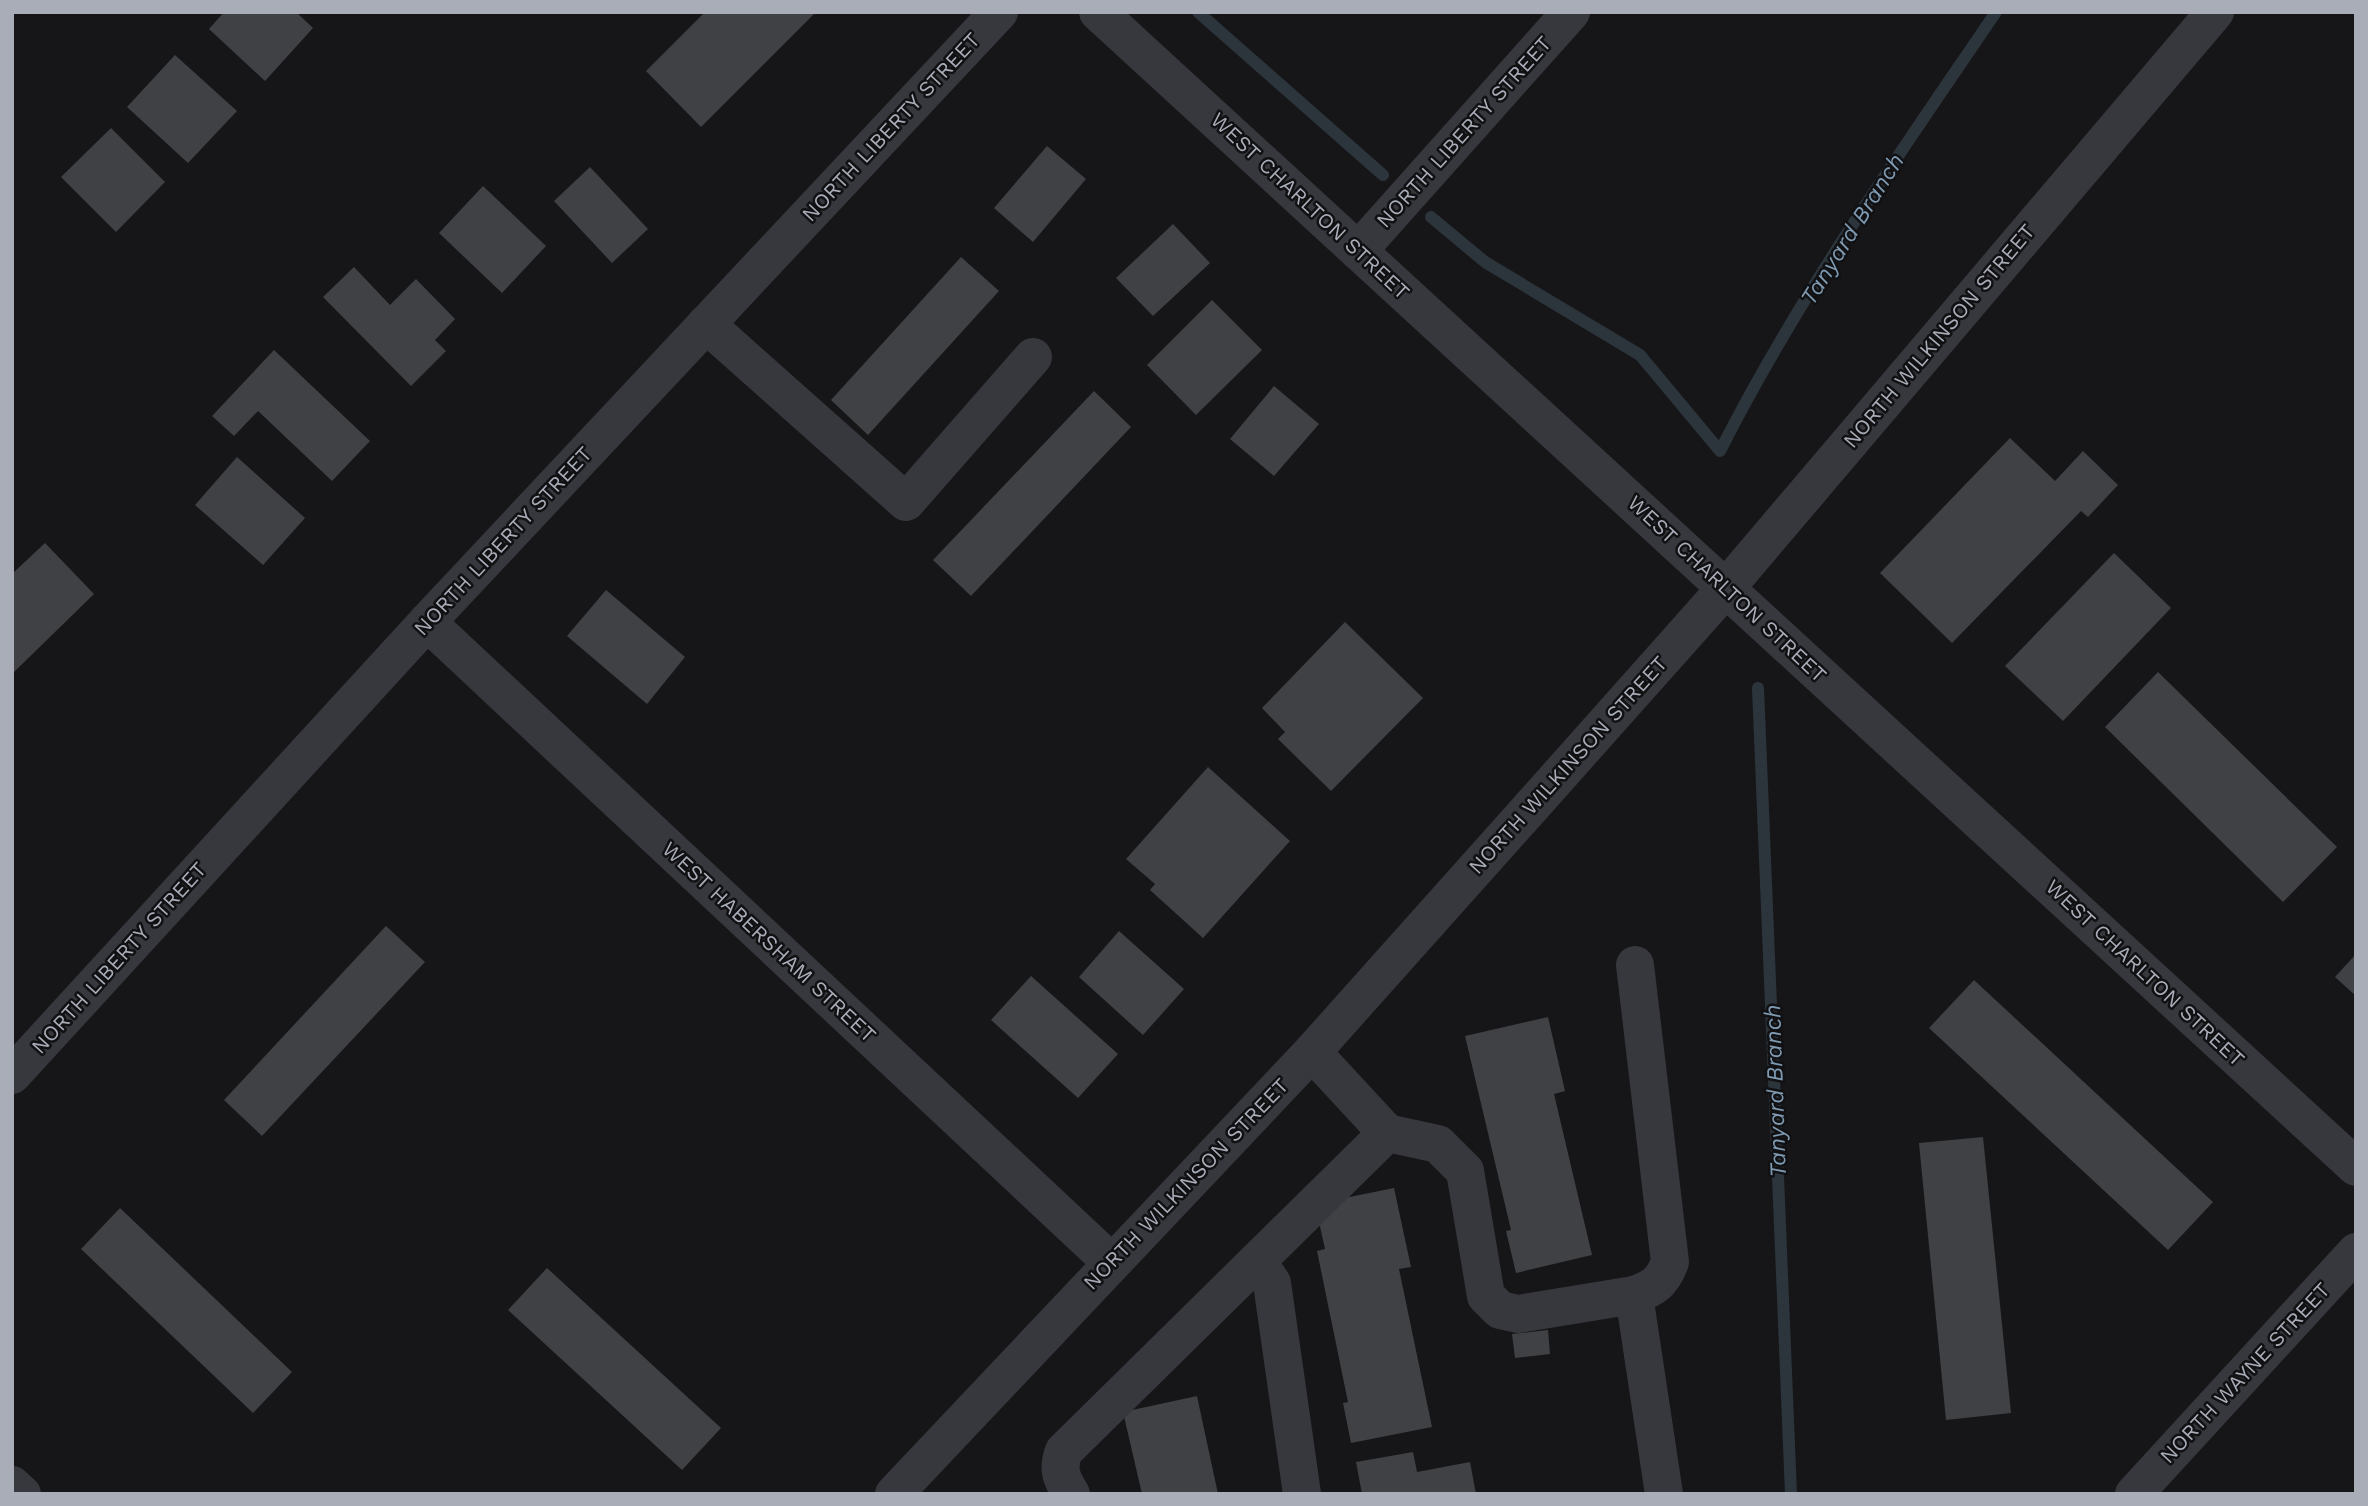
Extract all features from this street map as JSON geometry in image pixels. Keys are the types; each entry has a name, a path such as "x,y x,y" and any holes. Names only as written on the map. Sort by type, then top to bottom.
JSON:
{"street":[{"name":"NORTH LIBERTY STREET","path":"12,1075 427,622 999,12"},
{"name":"WEST CHARLTON STREET","path":"1098,12 2356,1167"},
{"name":"NORTH LIBERTY STREET","path":"1358,251 1571,12"},
{"name":"NORTH WILKINSON STREET","path":"894,1494 1312,1052 1726,588 2215,12"},
{"path":"706,324 906,502 1033,357"},
{"name":"WEST HABERSHAM STREET","path":"427,622 1111,1262"},
{"path":"1312,1052 1387,1133 1438,1144 1465,1171 1486,1296 1500,1310 1518,1314 1634,1296 1654,1289 1664,1278 1670,1262 1635,965"},
{"path":"1071,1494 1061,1479 1059,1464 1064,1451 1387,1133"},
{"name":"NORTH WAYNE STREET","path":"2134,1494 2356,1252"},
{"path":"1257,1261 1272,1283 1302,1494"},
{"path":"1634,1296 1664,1494"},
{"path":"12,1485 22,1494"}],"building":[{"path":"224,12 296,12 313,28 265,81 209,29"},
{"path":"705,12 816,12 701,127 646,71"},
{"path":"175,55 237,111 188,163 127,107"},
{"path":"111,128 165,182 116,232 61,177"},
{"path":"1047,146 1086,179 1033,242 994,208"},
{"path":"590,167 648,229 612,263 554,201"},
{"path":"483,186 546,246 502,293 439,233"},
{"path":"1173,224 1210,263 1153,316 1116,278"},
{"path":"961,257 999,291 868,435 831,400"},
{"path":"354,267 390,305 416,279 455,319 435,340 446,351 411,386 323,297"},
{"path":"1212,300 1262,350 1196,415 1147,365"},
{"path":"274,350 370,441 332,481 258,411 234,436 212,416"},
{"path":"1274,386 1319,424 1274,476 1230,439"},
{"path":"1094,391 1131,427 971,596 933,560"},
{"path":"2010,438 2055,481 2083,451 2118,485 2088,517 2081,511 1952,643 1880,573"},
{"path":"237,457 305,518 263,565 195,505"},
{"path":"45,543 94,594 12,674 12,574"},
{"path":"2114,553 2171,608 2063,721 2005,666"},
{"path":"606,590 685,657 647,704 567,636"},
{"path":"1345,622 1423,698 1331,791 1278,739 1285,732 1262,708"},
{"path":"2158,672 2337,847 2283,902 2105,727"},
{"path":"1208,767 1290,841 1203,938 1150,890 1155,884 1126,859"},
{"path":"386,926 425,962 262,1136 224,1100"},
{"path":"1119,931 1184,989 1143,1035 1079,977"},
{"path":"2356,954 2356,996 2335,977"},
{"path":"1031,976 1118,1054 1078,1098 991,1020"},
{"path":"1974,980 2213,1202 2168,1250 1929,1028"},
{"path":"1548,1017 1565,1091 1554,1094 1592,1255 1516,1273 1506,1231 1511,1230 1465,1036"},
{"path":"1983,1137 2011,1413 1946,1420 1919,1143"},
{"path":"1394,1188 1411,1267 1399,1269 1432,1427 1351,1443 1343,1403 1348,1402 1317,1251 1325,1249 1315,1204"},
{"path":"120,1208 292,1372 253,1413 81,1249"},
{"path":"547,1268 721,1428 682,1470 508,1310"},
{"path":"1548,1330 1550,1354 1515,1358 1512,1334"},
{"path":"1197,1396 1218,1494 1142,1494 1123,1412"},
{"path":"1413,1452 1417,1472 1470,1462 1476,1494 1362,1494 1356,1462"}],"waterway":[{"path":"1198,12 1383,175"},
{"name":"Tanyard Branch","path":"1431,217 1485,262 1640,355 1720,451 1816,282 1996,12"},
{"name":"Tanyard Branch","path":"1758,688 1791,1494"}]}
